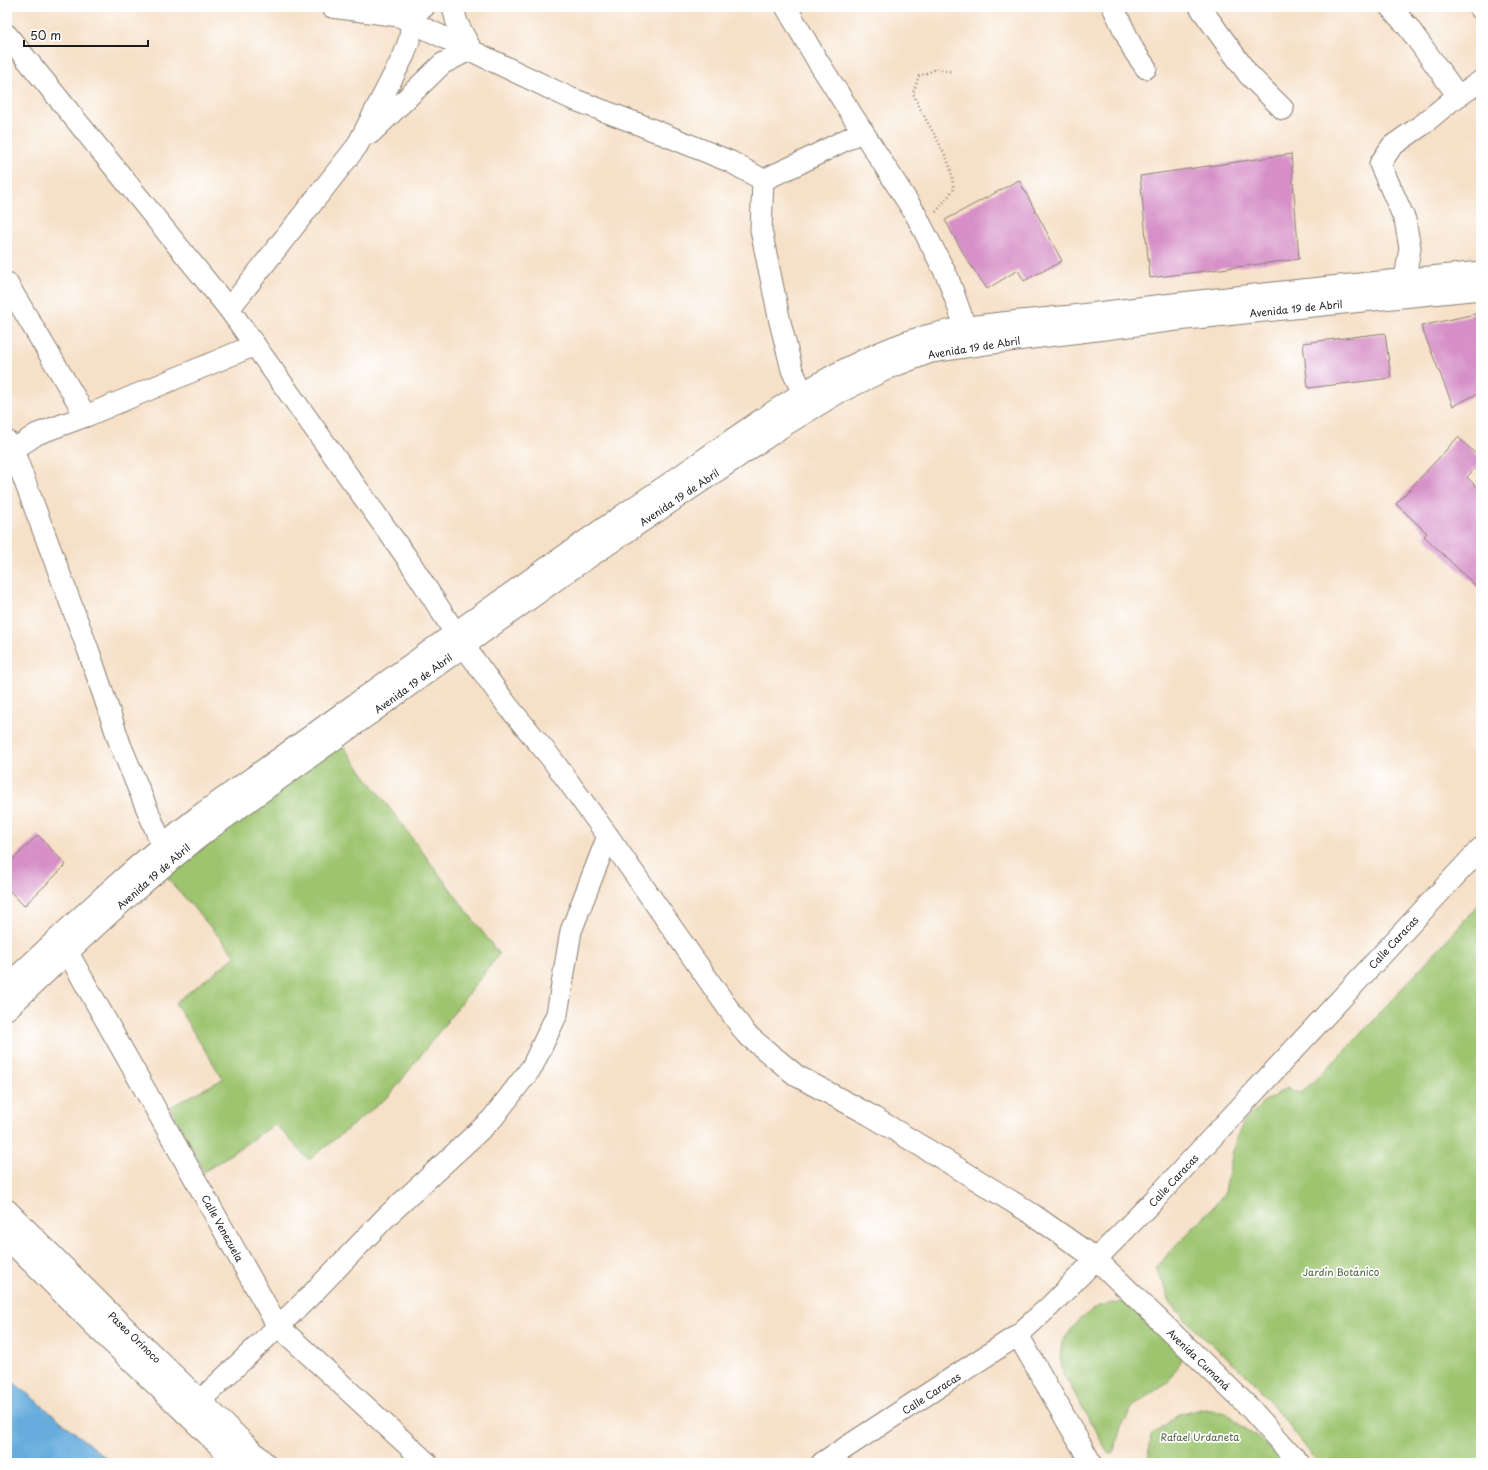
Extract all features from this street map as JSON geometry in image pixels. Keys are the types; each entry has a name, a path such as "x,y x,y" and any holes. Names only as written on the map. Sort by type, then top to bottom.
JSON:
{"street":[{"path":"332,7 411,15 433,34 471,49 570,98 731,162 763,180"},
{"path":"453,7 457,23 471,49"},
{"path":"786,7 817,60 863,131 921,226 948,278 966,329"},
{"path":"1113,7 1134,50 1146,68"},
{"path":"1200,7 1248,74 1283,109"},
{"path":"1390,7 1408,27 1458,96"},
{"path":"357,146 404,55 410,38 411,15"},
{"name":"Avenida Cumaná","path":"7,35 229,309 407,558 459,639 507,705 551,758 608,836 746,1034 797,1076 868,1114 961,1170 1043,1222 1096,1259 1249,1407 1299,1463"},
{"path":"229,309 357,146 442,64 471,49"},
{"path":"1405,279 1410,248 1405,220 1380,164 1392,146 1458,96 1481,81"},
{"path":"763,180 863,131"},
{"path":"763,180 761,230 780,322 792,370 803,393"},
{"name":"Avenida 19 de Abril","path":"7,1010 125,900 189,845 459,639 558,558 803,393 859,362 905,342 926,336 966,329 1175,303 1481,272"},
{"path":"7,283 86,416"},
{"name":"Avenida 19 de Abril","path":"7,986 162,845 200,815 459,639 567,572 785,425 838,393 911,358 952,348 1169,321 1481,289"},
{"path":"162,845 120,744 89,652 10,445 86,416 255,345"},
{"path":"193,1407 309,1297 386,1217 492,1119 532,1067 557,1014 572,932 608,836"},
{"name":"Calle Caracas","path":"822,1463 1018,1335 1155,1200 1481,848"},
{"name":"Calle Venezuela","path":"68,953 278,1325 427,1463"},
{"name":"Paseo Orinoco","path":"7,1210 193,1407 237,1463"},
{"name":"Paseo Orinoco","path":"7,1238 193,1407 265,1463"},
{"path":"1018,1335 1091,1463"}],"path":[{"path":"921,226 942,207 954,189 949,165 936,136 921,114 913,93 919,76 937,69 953,72"}],"green space":[{"path":"340,742 499,954 390,1095 309,1160 275,1124 204,1172 170,1107 223,1079 175,1003 236,956 163,873"},
{"name":"Jardín Botánico","path":"1481,902 1481,1463 1318,1463 1257,1385 1194,1328 1168,1301 1166,1288 1156,1267 1215,1205 1225,1192 1234,1146 1243,1123 1263,1103 1286,1088 1301,1093 1344,1052"},
{"path":"1131,1299 1181,1341 1180,1361 1169,1381 1134,1405 1121,1427 1113,1454 1108,1453 1063,1373 1060,1357 1062,1342 1080,1318 1100,1306"},
{"name":"Rafael Urdaneta","path":"1200,1408 1226,1413 1289,1463 1148,1463 1151,1436 1179,1414"}],"water":[{"path":"7,1377 112,1463 7,1463"}],"building":[{"path":"1291,154 1299,259 1150,278 1140,176"},
{"path":"1019,180 1062,261 1024,281 1018,270 987,289 966,258 945,220"},
{"path":"1475,314 1481,329 1481,392 1453,406 1421,326"},
{"path":"1385,333 1391,378 1308,388 1303,343"},
{"path":"1458,437 1481,459 1481,462 1467,477 1481,491 1481,591 1424,536 1427,533 1396,504"},
{"path":"38,835 66,865 24,906 7,888 7,865"}]}
